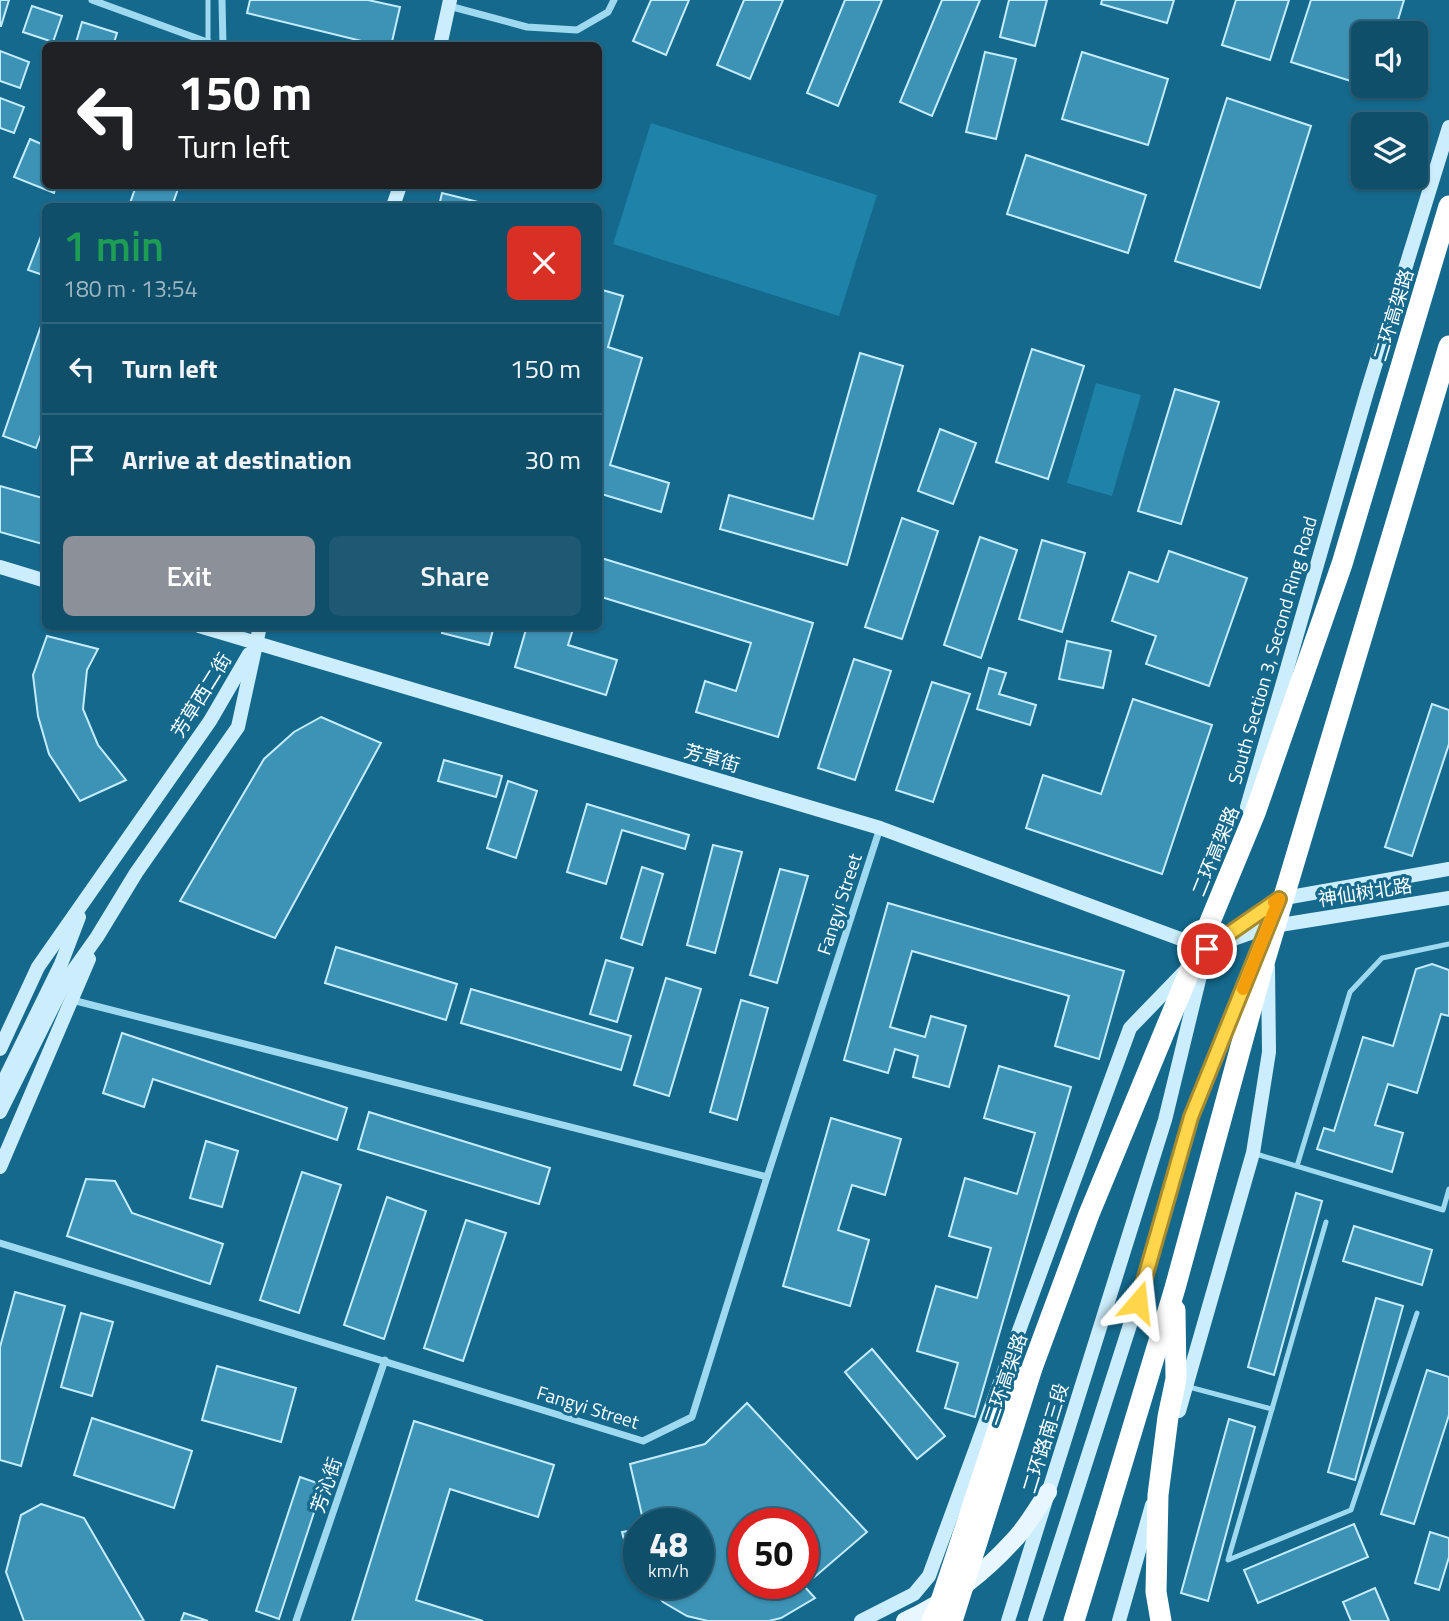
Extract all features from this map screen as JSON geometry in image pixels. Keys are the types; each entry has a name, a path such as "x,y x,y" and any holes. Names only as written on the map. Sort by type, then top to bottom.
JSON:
{"highway":[{"name":"二环高架路","path":"952,1621 1032,1368 1089,1214 1255,813 1342,564 1449,206"},
{"path":"1074,1621 1175,1288 1261,973 1449,346"},
{"path":"1161,1621 1156,1592 1158,1495 1176,1379 1175,1288"},
{"path":"932,1621 1012,1387 1032,1368"}],"main road":[{"path":"441,42 449,3"},
{"name":"South Section 3, Second Ring Road","path":"1119,1267 1165,1120 1207,949 1360,418 1449,127"},
{"path":"1035,1621 1146,1275 1191,1117 1279,899 1335,702 1449,339"},
{"path":"0,567 42,580"},
{"name":"芳草街","path":"212,630 880,828 1207,949"},
{"path":"255,643 260,630"},
{"name":"芳草西二街","path":"83,906 211,721 255,643"},
{"name":"芳草西二街","path":"97,937 136,873 238,727 255,643"},
{"path":"861,1621 914,1594 929,1576 1130,1028 1207,949 1279,899 1449,869"},
{"name":"神仙树北路","path":"1207,949 1268,927 1449,898"},
{"path":"0,1049 38,967 83,906"},
{"path":"0,1089 61,964 83,906"},
{"path":"1119,1621 1253,1153 1269,1052 1268,927"},
{"path":"0,1167 97,937"},
{"path":"0,1112 65,982 97,937"},
{"name":"二环路南三段","path":"1009,1621 1119,1267"},
{"path":"905,1621 953,1594 988,1566 1015,1539 1048,1492"}],"street":[{"path":"92,0 208,42"},
{"path":"220,42 222,0"},
{"path":"449,3 527,27 577,30 608,12 614,0"},
{"name":"Fangyi Street","path":"0,1242 643,1441 692,1416 880,828"},
{"path":"72,1000 767,1177"},
{"name":"芳沁街","path":"296,1621 385,1360"},
{"path":"914,1594 914,1621"}],"lane":[{"path":"208,0 208,42"},
{"path":"1297,1166 1350,992 1382,958 1449,944"},
{"path":"1253,1153 1443,1210 1449,1189"},
{"path":"1326,1223 1228,1560 1350,1510 1417,1313"},
{"path":"1186,1386 1272,1409"}],"shaded area":[{"path":"651,123 877,195 839,316 613,244"},
{"path":"1096,383 1141,395 1112,496 1067,483"}],"building":[{"path":"0,0 9,0 1,26 0,26"},
{"path":"250,0 368,0 400,7 392,42 366,42 247,13"},
{"path":"651,0 689,0 666,55 633,41"},
{"path":"744,0 783,0 750,79 717,65"},
{"path":"845,0 882,0 838,106 807,93"},
{"path":"942,0 980,0 932,116 900,102"},
{"path":"1009,0 1047,0 1035,46 1000,37"},
{"path":"1102,0 1174,0 1167,23 1101,4"},
{"path":"1236,0 1289,0 1270,60 1222,45"},
{"path":"1311,0 1404,0 1398,21 1351,21 1351,81 1291,62"},
{"path":"32,6 62,16 53,42 23,32"},
{"path":"82,22 117,33 114,42 76,42"},
{"path":"0,51 29,62 20,88 0,81"},
{"path":"985,52 1016,59 996,139 966,132"},
{"path":"1082,52 1168,79 1148,145 1062,119"},
{"path":"0,98 24,107 14,133 0,128"},
{"path":"1227,98 1311,126 1260,288 1175,261"},
{"path":"30,139 42,144 42,188 14,177"},
{"path":"1026,155 1146,195 1128,253 1007,214"},
{"path":"135,189 178,189 173,203 130,203"},
{"path":"442,193 482,203 440,203"},
{"path":"42,233 42,275 28,270"},
{"path":"602,290 623,296 608,347 642,358 610,465 669,483 661,512 602,494"},
{"path":"42,326 42,432 36,448 3,436"},
{"path":"1032,349 1084,366 1048,479 996,462"},
{"path":"860,353 903,366 847,565 720,529 729,495 813,519"},
{"path":"1175,389 1219,402 1181,524 1138,511"},
{"path":"940,429 976,443 953,504 918,491"},
{"path":"0,486 42,498 42,544 0,532"},
{"path":"902,518 938,531 902,639 865,627"},
{"path":"980,537 1017,550 981,658 944,645"},
{"path":"1042,540 1085,553 1062,632 1019,619"},
{"path":"1169,551 1247,578 1209,686 1146,664 1156,636 1112,621 1129,572 1158,582"},
{"path":"602,558 813,623 778,737 696,712 705,681 736,691 751,643 602,597"},
{"path":"442,630 493,630 489,645 442,633"},
{"path":"526,630 573,630 568,645 617,660 606,695 515,667"},
{"path":"47,636 98,649 87,670 83,709 98,745 126,780 80,801 49,754 38,716 33,675"},
{"path":"1067,641 1111,651 1103,688 1059,679"},
{"path":"854,659 891,671 855,780 818,768"},
{"path":"989,668 1006,673 999,694 1036,705 1030,725 977,709"},
{"path":"932,682 970,694 933,802 896,790"},
{"path":"1133,699 1212,725 1162,874 1026,828 1043,775 1101,794"},
{"path":"1432,704 1449,710 1449,744 1412,856 1385,847"},
{"path":"321,717 381,743 275,938 180,901 264,759 294,732"},
{"path":"444,760 502,776 496,797 438,781"},
{"path":"508,781 537,791 516,858 487,848"},
{"path":"587,804 689,835 685,849 622,830 606,884 567,872"},
{"path":"713,845 742,852 715,953 687,945"},
{"path":"642,867 663,874 642,945 621,938"},
{"path":"780,869 808,876 777,983 750,975"},
{"path":"888,903 1124,971 1099,1059 1055,1046 1069,996 912,951 890,1027 925,1037 931,1016 966,1026 949,1087 913,1077 918,1056 895,1049 888,1073 844,1060"},
{"path":"336,947 457,984 446,1020 325,983"},
{"path":"606,960 633,968 617,1022 590,1014"},
{"path":"1432,964 1449,970 1449,1016 1441,1014 1417,1093 1388,1084 1375,1125 1403,1133 1392,1172 1317,1149 1324,1128 1334,1131 1363,1037 1393,1046 1416,969"},
{"path":"666,978 701,989 669,1096 634,1085"},
{"path":"471,989 631,1036 621,1070 461,1023"},
{"path":"741,1000 768,1008 737,1120 710,1112"},
{"path":"122,1033 347,1108 337,1140 153,1079 144,1107 103,1093"},
{"path":"999,1066 1071,1087 975,1417 945,1408 958,1363 917,1351 936,1286 977,1298 991,1248 949,1236 965,1178 1017,1194 1035,1133 984,1118"},
{"path":"369,1112 550,1168 539,1204 358,1149"},
{"path":"831,1118 901,1139 885,1195 852,1185 838,1230 869,1240 850,1306 783,1286"},
{"path":"206,1141 238,1151 222,1207 190,1198"},
{"path":"302,1172 341,1185 299,1313 260,1300"},
{"path":"86,1179 115,1181 132,1213 223,1244 210,1284 67,1236"},
{"path":"1296,1193 1322,1201 1274,1375 1248,1367"},
{"path":"387,1197 426,1211 384,1339 344,1325"},
{"path":"466,1220 506,1233 463,1361 424,1348"},
{"path":"1354,1226 1432,1250 1422,1285 1343,1261"},
{"path":"15,1292 65,1306 21,1466 0,1460 0,1347"},
{"path":"1376,1298 1403,1306 1355,1480 1328,1472"},
{"path":"81,1313 113,1322 92,1396 61,1387"},
{"path":"872,1349 945,1436 917,1459 845,1372"},
{"path":"217,1366 296,1388 281,1442 202,1420"},
{"path":"1427,1370 1449,1377 1449,1415 1414,1524 1381,1514"},
{"path":"747,1403 867,1532 819,1573 819,1508 728,1508 728,1599 813,1599 781,1618 769,1621 708,1621 687,1616 660,1599 714,1599 714,1508 640,1508 630,1464 705,1444"},
{"path":"92,1418 192,1451 174,1508 74,1475"},
{"path":"1229,1419 1255,1427 1208,1601 1181,1593"},
{"path":"414,1421 554,1465 538,1517 450,1489 416,1600 483,1621 352,1621"},
{"path":"300,1477 323,1485 279,1619 256,1611"},
{"path":"41,1504 84,1518 144,1621 24,1621 6,1572 21,1515"},
{"path":"1354,1524 1368,1557 1258,1603 1244,1570"},
{"path":"1430,1532 1449,1538 1449,1557 1439,1590 1415,1583"},
{"path":"1375,1588 1389,1621 1351,1621 1343,1602"},
{"path":"184,1613 208,1621 181,1621"}],"slow traffic":[{"path":"1243,989 1279,899 1274,902"}],"route":[{"path":"1138,1302 1191,1117 1279,899 1207,949"}]}
